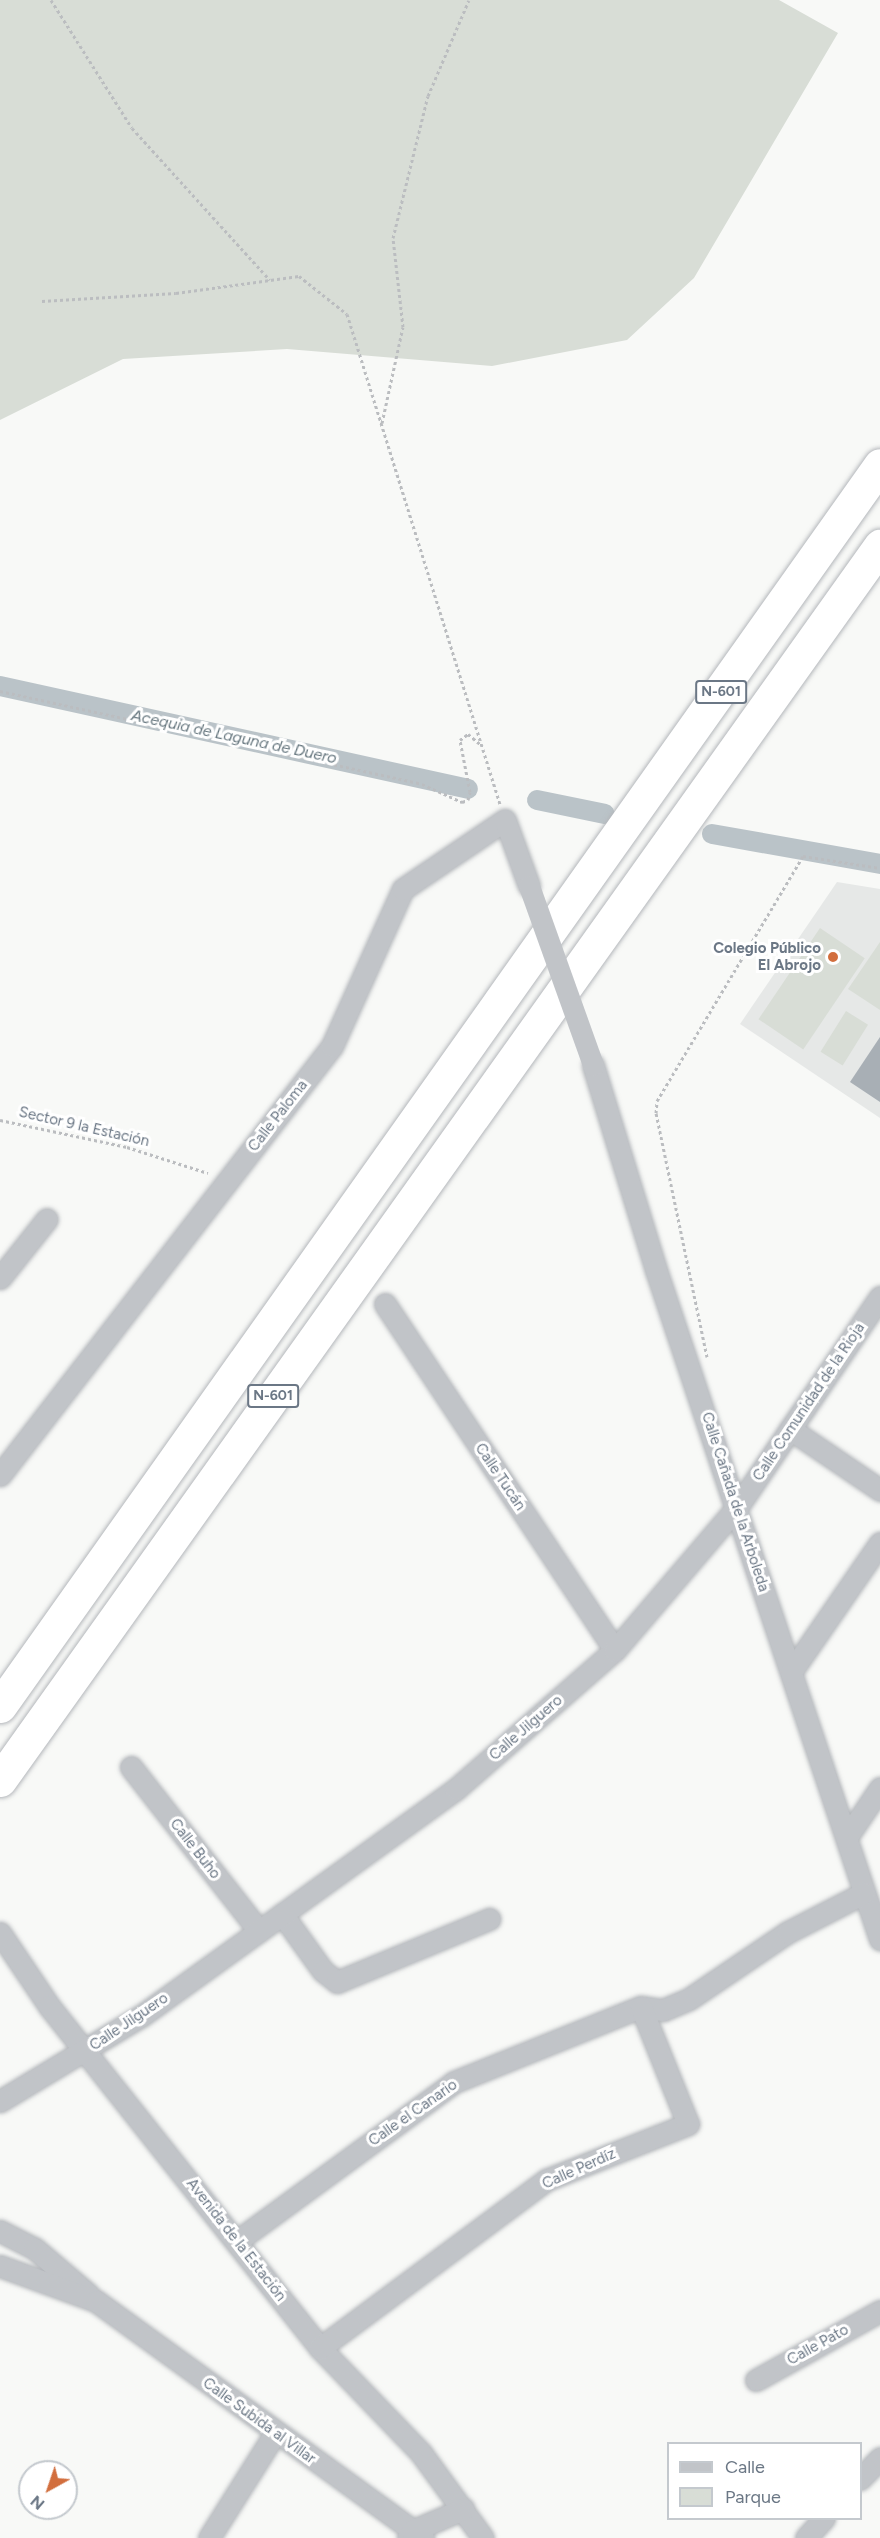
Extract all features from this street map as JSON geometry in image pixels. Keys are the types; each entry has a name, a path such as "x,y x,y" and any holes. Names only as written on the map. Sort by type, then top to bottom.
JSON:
{"highway":[{"name":"N-601","path":"0,1706 880,465"},
{"name":"N-601","path":"0,1780 880,546"}],"street":[{"name":"Calle Cañada de la Arboleda","path":"505,820 593,1065 696,1386 738,1506 880,1939"},
{"name":"Calle Paloma","path":"0,1475 332,1046 404,890 505,820"},
{"path":"0,1278 47,1219"},
{"name":"Calle Comunidad de la Rioja","path":"738,1506 880,1297"},
{"name":"Calle Tucán","path":"386,1304 615,1650"},
{"path":"790,1429 880,1490"},
{"name":"Calle Jilguero","path":"0,2101 87,2050 259,1931 456,1789 615,1650 738,1506"},
{"path":"791,1672 880,1543"},
{"name":"Calle Buho","path":"131,1767 259,1931"},
{"path":"847,1837 880,1788"},
{"path":"641,2007 663,2010 689,1999 788,1932 864,1893"},
{"path":"282,1914 322,1971 337,1982 489,1919"},
{"name":"Avenida de la Estación","path":"0,1933 49,2006 87,2050 321,2348 421,2453 483,2538"},
{"name":"Calle el Canario","path":"237,2241 454,2082 641,2007"},
{"name":"Calle Perdíz","path":"321,2348 546,2180 688,2124 641,2007"},
{"name":"Calle Subida al Villar","path":"0,2231 34,2248 96,2301 414,2536"},
{"name":"Calle Subida al Villar","path":"0,2266 96,2301"},
{"name":"Calle Pato","path":"756,2380 880,2311"},
{"path":"209,2538 275,2433"},
{"path":"862,2478 880,2458"},
{"path":"414,2536 463,2509"},
{"path":"806,2538 822,2520"}],"path":[{"path":"51,0 132,128 270,280"},
{"path":"381,425 403,327 393,238 428,96 469,0"},
{"path":"42,300 176,293 299,276 346,314 505,820"},
{"path":"0,690 422,784 462,802 468,800 470,792 460,740 468,734 482,746"},
{"path":"696,1386 709,1382 710,1373 656,1113 657,1101 803,856 880,868"},
{"name":"Sector 9 la Estación","path":"0,1120 128,1147 216,1176 230,1177"}],"shaded area":[{"name":"Colegio Público El Abrojo","path":"837,882 880,889 880,1118 740,1024"}],"green space":[{"path":"0,0 779,0 838,33 694,278 627,340 492,366 287,349 123,359 0,420"},
{"path":"820,928 865,958 803,1049 758,1019"},
{"path":"880,942 880,1010 848,989"},
{"path":"846,1011 868,1025 843,1065 821,1052"}],"building":[{"path":"880,1037 880,1102 850,1082"}],"waterway":[{"name":"Acequia de Laguna de Duero","path":"0,686 468,789"},
{"name":"Acequia de Laguna de Duero","path":"537,800 605,814"},
{"name":"Acequia de Laguna de Duero","path":"712,834 880,864"}],"place":[{"name":"Colegio Público El Abrojo","path":"833,957"}]}
